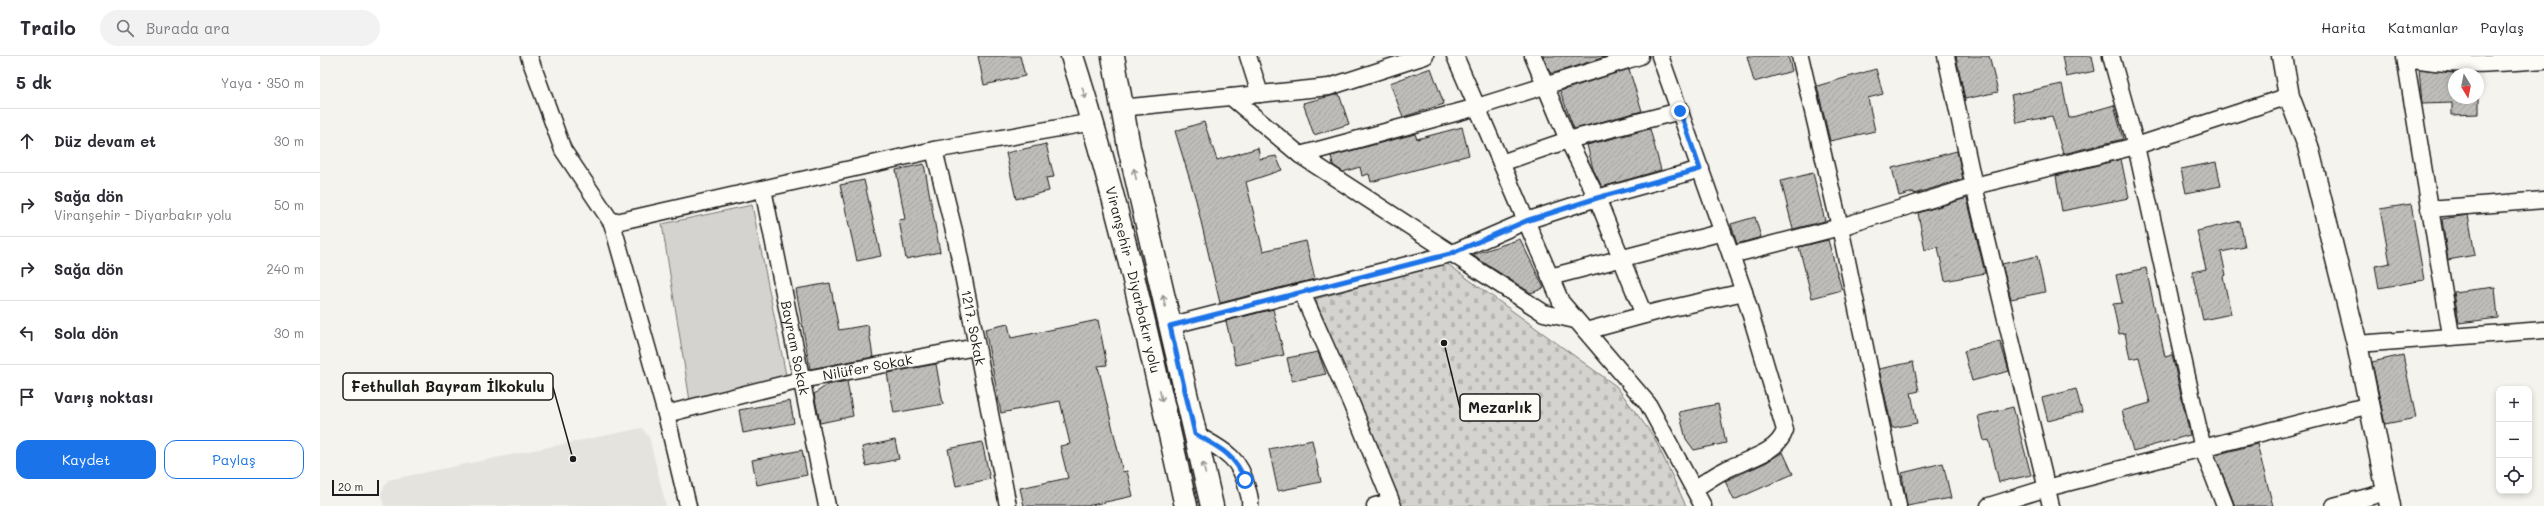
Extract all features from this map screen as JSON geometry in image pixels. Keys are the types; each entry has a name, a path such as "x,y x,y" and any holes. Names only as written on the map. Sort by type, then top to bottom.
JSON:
{"main road":[{"name":"Viranşehir - Diyarbakır yolu","path":"1072,56 1093,122 1186,506"},
{"name":"Viranşehir - Diyarbakır yolu","path":"1113,56 1121,108 1212,506"}],"street":[{"path":"529,56 563,150 612,223 666,414 688,506"},
{"path":"1248,56 1260,94"},
{"path":"1121,108 1329,87 1425,56"},
{"path":"1454,56 1561,302 1648,404 1695,488 1703,506"},
{"path":"1533,56 1568,140 1597,198 1644,315"},
{"path":"1300,155 1477,107 1640,56"},
{"path":"1660,56 1744,292 1786,430 1782,439 1772,448 1726,469 1695,488"},
{"path":"1800,56 1840,227 1898,506"},
{"path":"1946,56 1974,186 2051,506"},
{"path":"2111,56 2136,146 2203,449 2226,506"},
{"path":"2282,56 2289,96 2308,146 2357,344 2389,499 2334,506"},
{"path":"2452,335 2429,209 2405,56 2419,60 2477,64 2544,60"},
{"path":"1731,255 1840,227 1974,186 2136,146 2289,96"},
{"path":"1231,97 1300,155 1450,254 1544,313 1581,326 1644,315 1744,292"},
{"path":"1501,163 1568,140 1680,111"},
{"path":"612,223 934,150 1093,122"},
{"name":"1217. Sokak","path":"934,150 956,239 1008,506"},
{"path":"1170,326 1450,254 1526,221 1597,198 1700,169"},
{"name":"Bayram Sokak","path":"763,189 827,506"},
{"path":"2429,209 2544,200"},
{"path":"1550,277 1723,232"},
{"path":"1302,293 1351,403 1392,504 1375,506"},
{"path":"2357,344 2452,335 2544,330"},
{"name":"Nilüfer Sokak","path":"666,414 801,380 976,347"},
{"path":"1989,506 2047,488 2370,405"},
{"path":"1195,434 1227,452 1240,465 1245,480 1250,506"}],"shaded area":[{"path":"642,428 649,437 666,506 384,506 381,493 388,480"}],"green space":[{"path":"752,205 787,380 690,401 662,224"},
{"path":"1446,263 1616,386 1654,437 1686,506 1401,506 1315,299"}],"building":[{"path":"978,56 1020,56 1025,76 984,85"},
{"path":"1543,56 1608,56 1550,73"},
{"path":"1747,56 1788,56 1792,71 1754,82"},
{"path":"1956,56 1989,56 1998,92 1965,99"},
{"path":"2062,56 2092,56 2095,71 2066,77"},
{"path":"1431,68 1444,104 1403,117 1390,83"},
{"path":"1629,69 1642,111 1574,129 1560,91"},
{"path":"1876,69 1883,94 1868,98 1875,131 1830,141 1817,86"},
{"path":"2419,69 2448,72 2448,103 2422,104"},
{"path":"2062,84 2069,118 2114,105 2123,139 2063,154 2052,116 2017,123 2011,95"},
{"path":"1339,94 1349,124 1314,135 1303,103"},
{"path":"2452,104 2479,104 2479,114 2452,115"},
{"path":"1204,122 1217,160 1258,148 1260,159 1276,156 1282,170 1246,182 1263,251 1306,241 1315,279 1220,303 1196,200 1175,131"},
{"path":"1462,127 1469,155 1371,182 1369,174 1362,176 1360,167 1343,172 1333,165 1331,156 1415,134 1417,139"},
{"path":"1650,129 1661,170 1602,187 1593,169 1587,145"},
{"path":"1046,144 1054,177 1046,178 1049,191 1016,199 1006,153"},
{"path":"1957,151 1963,179 1914,194 1914,192 1899,196 1892,168"},
{"path":"2121,159 2129,198 2062,211 2056,176"},
{"path":"2216,162 2221,186 2186,193 2181,169"},
{"path":"924,164 940,252 906,259 899,220 905,219 896,170"},
{"path":"1813,173 1825,221 1793,229 1781,181"},
{"path":"864,180 881,256 857,261 840,185"},
{"path":"1967,198 1985,273 1945,281 1938,247 1925,250 1918,213"},
{"path":"2411,204 2424,280 2379,288 2375,266 2390,263 2380,209"},
{"path":"2468,215 2475,255 2448,260 2442,219"},
{"path":"1755,217 1761,237 1737,244 1731,224"},
{"path":"2240,221 2245,247 2221,252 2226,275 2223,276 2231,314 2203,320 2192,272 2206,269 2197,231"},
{"path":"1520,239 1544,288 1531,293 1472,255"},
{"path":"1828,240 1842,290 1812,298 1799,247"},
{"path":"2037,256 2045,292 2011,299 2002,264"},
{"path":"2146,268 2165,357 2172,355 2190,435 2133,451 2122,411 2150,403 2139,357 2130,359 2125,333 2119,334 2113,304 2122,303 2116,275"},
{"path":"830,283 839,330 868,325 873,357 810,369 796,289"},
{"path":"2495,287 2498,318 2459,323 2454,292"},
{"path":"1273,309 1284,355 1236,365 1226,321"},
{"path":"1098,320 1107,365 1098,366 1123,472 1127,471 1133,496 1087,506 1024,506 1020,488 1068,478 1060,446 1070,444 1060,401 1001,413 985,329 1008,324 1011,338"},
{"path":"2000,341 2009,371 1972,381 1964,351"},
{"path":"1318,352 1326,374 1292,381 1287,358"},
{"path":"2403,355 2416,418 2385,424 2372,362"},
{"path":"1913,362 1919,391 1911,393 1917,423 1892,428 1879,369"},
{"path":"936,364 943,404 894,413 887,373"},
{"path":"847,381 853,416 820,423 814,394 827,385"},
{"path":"2076,389 2082,412 2048,421 2042,398"},
{"path":"790,401 794,423 743,433 739,410"},
{"path":"1718,404 1726,443 1694,450 1686,439 1679,412"},
{"path":"2013,407 2031,475 1999,482 1989,440 1984,441 1978,416"},
{"path":"895,440 899,459 866,466 862,447"},
{"path":"1312,440 1321,482 1278,491 1269,449"},
{"path":"982,442 990,479 956,486 948,449"},
{"path":"2257,444 2273,506 2235,506 2215,455"},
{"path":"802,450 807,475 757,485 752,460"},
{"path":"1783,452 1793,474 1734,500 1725,481 1765,463"},
{"path":"1943,463 1951,498 1907,506 1902,473"}],"place":[{"name":"Mezarlık","path":"1444,343"},
{"name":"Fethullah Bayram İlkokulu","path":"573,459"}],"route":[{"path":"1245,480 1240,465 1227,452 1195,434 1170,326 1450,254 1526,221 1597,198 1700,169 1680,111"}]}
